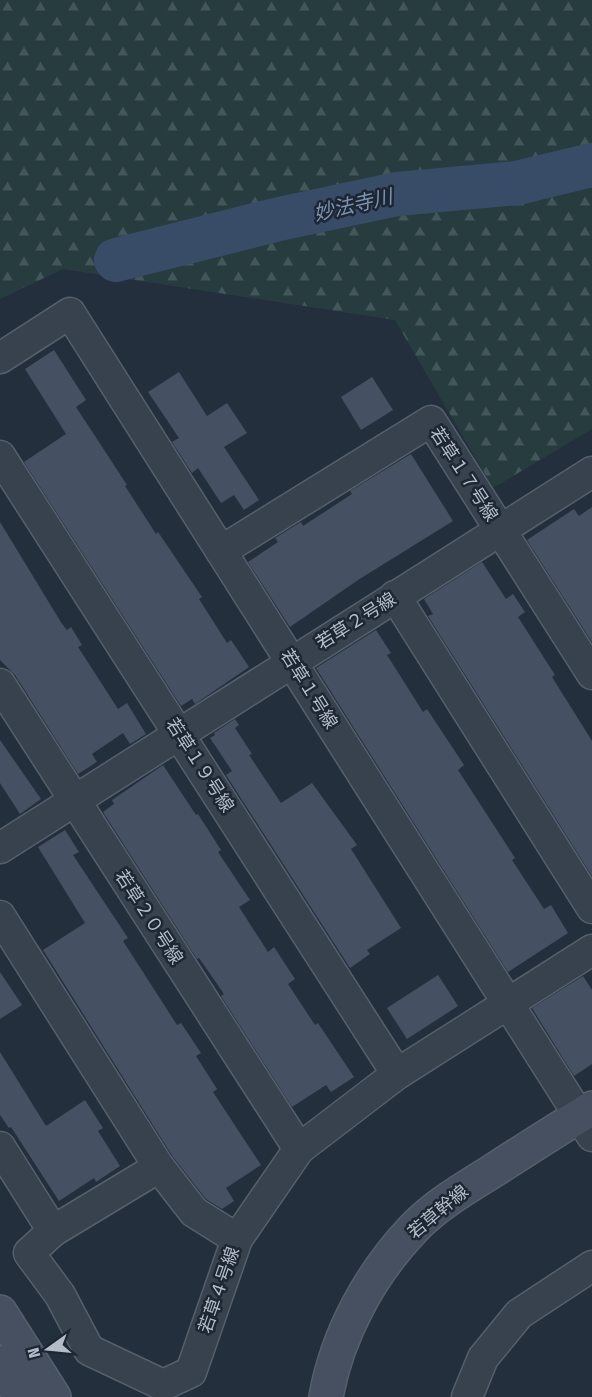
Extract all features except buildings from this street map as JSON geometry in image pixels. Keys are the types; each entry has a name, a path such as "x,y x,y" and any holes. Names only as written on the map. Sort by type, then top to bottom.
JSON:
{"street":[{"name":"若草１号線","path":"0,358 70,313 508,1004 588,1120"},
{"name":"若草１７号線","path":"221,551 431,421 592,674"},
{"name":"若草１９号線","path":"0,456 397,1074"},
{"name":"若草２号線","path":"0,848 592,472"},
{"path":"395,596 592,908"},
{"name":"若草２０号線","path":"0,684 299,1149"},
{"path":"0,916 159,1167 194,1212 237,1239"},
{"name":"若草４号線","path":"53,1231 28,1253 60,1295 89,1350 163,1384 191,1372 237,1239 299,1149 397,1074 592,950"},
{"name":"若草幹線","path":"326,1397 339,1350 353,1317 376,1274 414,1228 466,1188 588,1120"},
{"path":"0,1146 53,1231 159,1167"},
{"path":"467,1397 483,1358 519,1314 592,1266"},
{"path":"0,1312 54,1397"},
{"path":"0,1363 21,1397"}],"green space":[{"path":"0,0 592,0 592,429 493,488 395,320 63,269 0,299"}],"waterway":[{"name":"妙法寺川","path":"116,260 279,219 397,194 517,183 592,165"}]}
